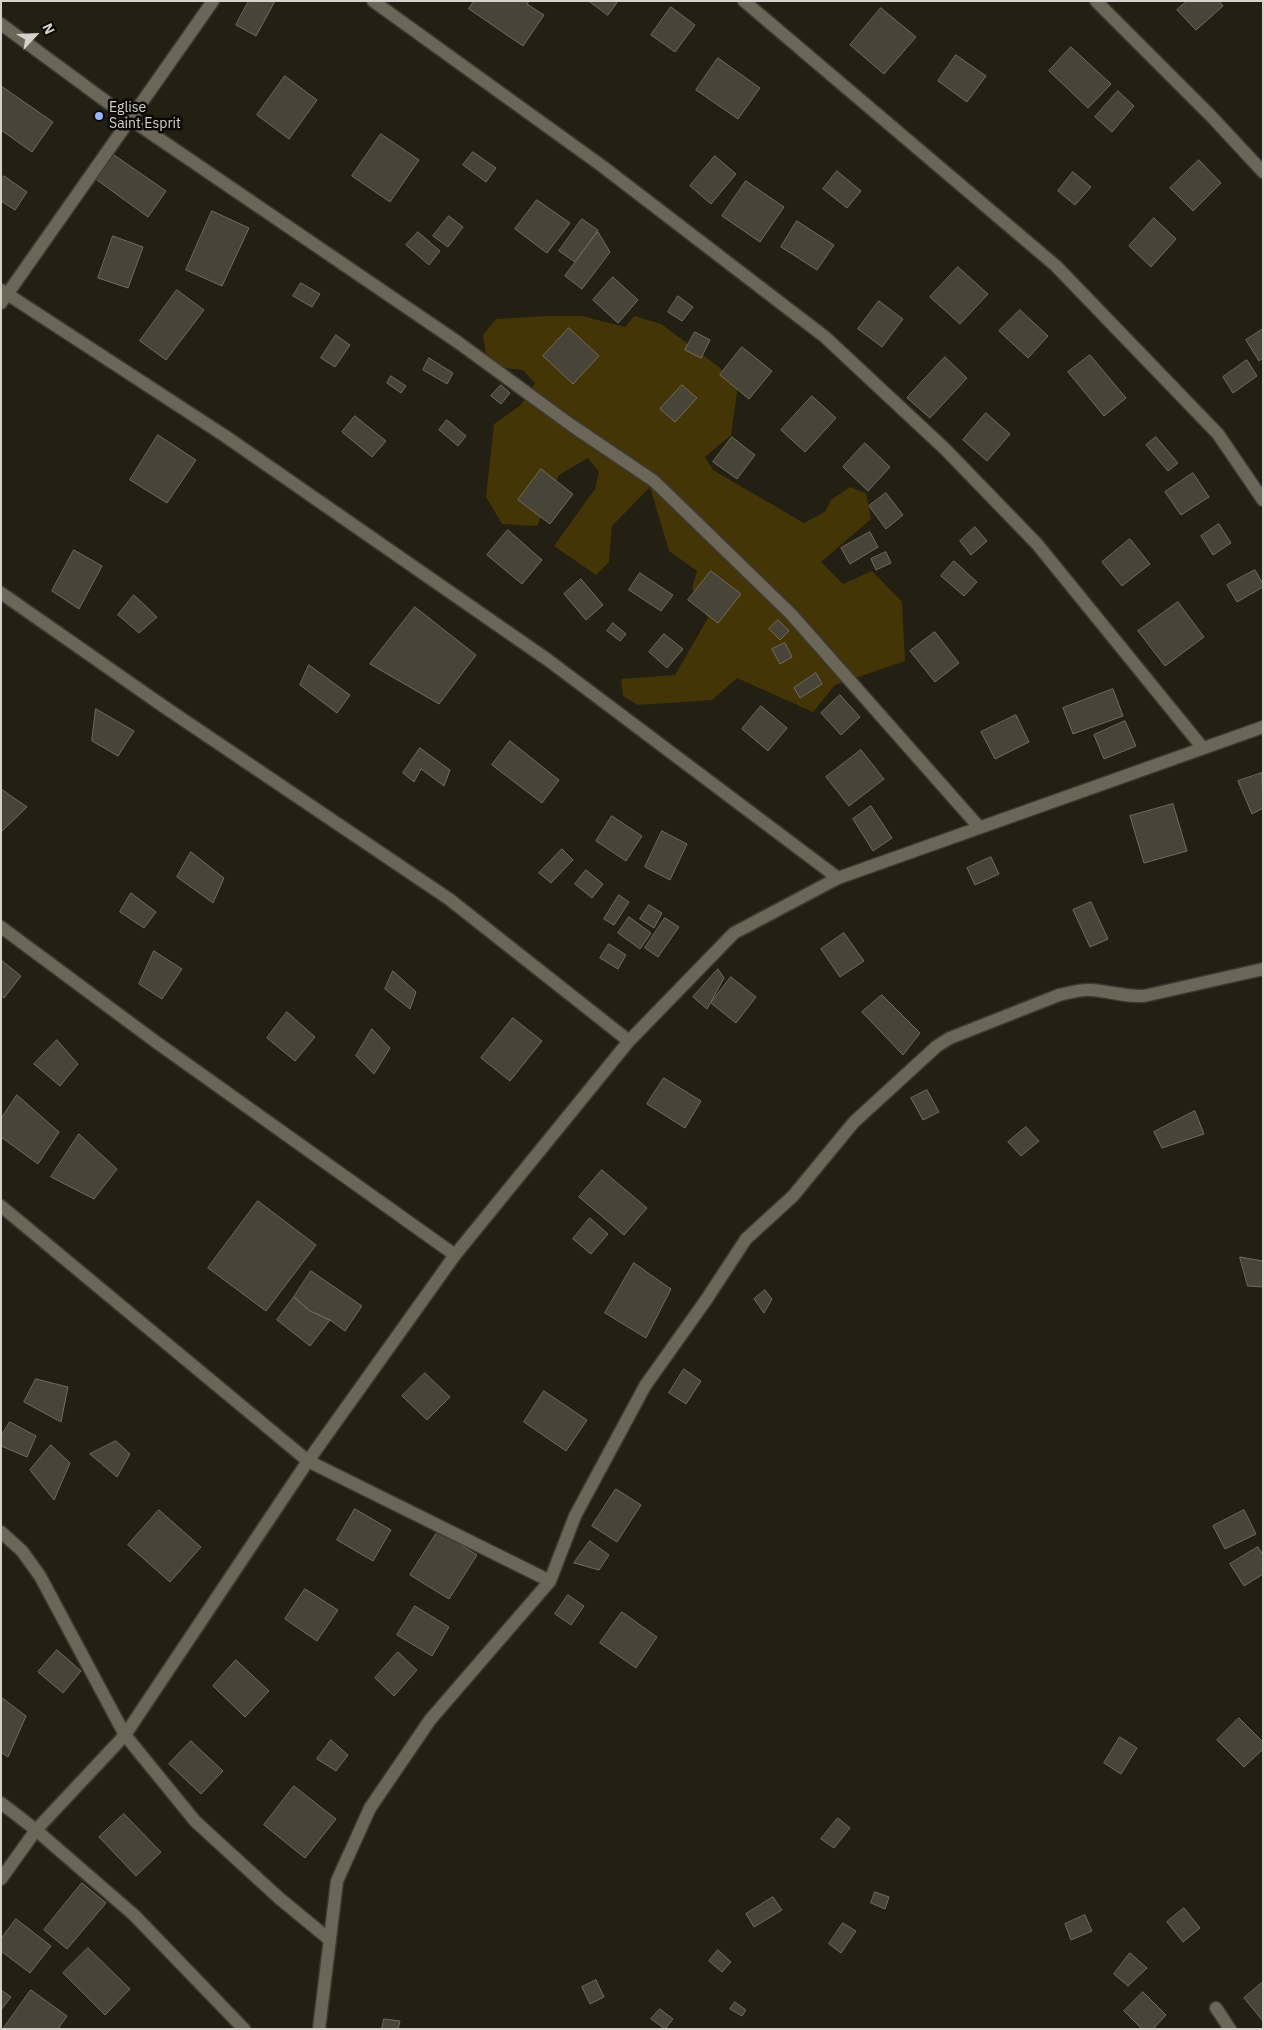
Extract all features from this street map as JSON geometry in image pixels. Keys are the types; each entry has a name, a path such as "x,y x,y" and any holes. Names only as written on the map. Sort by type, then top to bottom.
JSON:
{"street":[{"path":"213,1 3,296 225,436 540,654 838,878"},
{"path":"372,1 602,166 825,337 945,449 1037,544 1202,747"},
{"path":"744,1 1056,266 1218,434 1263,500"},
{"path":"1096,1 1210,115 1263,172"},
{"path":"1,24 130,119 459,343 571,425 654,481 791,614 980,827"},
{"path":"1,593 163,706 449,899 629,1042"},
{"path":"1,1879 36,1830 125,1735 308,1461 455,1255 629,1042 734,933 838,878 1202,747 1263,727"},
{"path":"1,927 156,1042 455,1255"},
{"path":"319,2029 337,1881 370,1808 430,1720 550,1581 575,1516 645,1386 706,1300 746,1239 793,1196 854,1122 937,1046 964,1031 1059,995 1090,990 1132,997 1144,996 1263,969"},
{"path":"1,1206 308,1461 550,1581"},
{"path":"1,1532 22,1551 40,1576 125,1735 195,1821 279,1898 330,1940"},
{"path":"1,1803 36,1830 134,1915 244,2029"},
{"path":"1216,2008 1230,2029"}],"shaded area":[{"path":"582,316 625,327 634,316 661,324 719,367 738,386 731,435 705,457 713,470 804,523 825,512 831,500 850,487 866,493 871,519 821,562 843,584 872,571 902,602 905,661 835,685 813,712 737,678 712,700 638,705 623,696 621,679 675,675 708,618 692,588 697,571 669,551 650,487 612,526 609,562 596,575 554,546 595,489 599,472 588,458 559,475 537,526 502,524 486,497 494,424 521,405 535,383 523,370 504,368 486,355 483,335 496,319"}],"building":[{"path":"249,1 275,1 256,36 236,25"},
{"path":"474,1 529,1 527,4 544,15 523,46 469,9"},
{"path":"589,1 618,1 608,15"},
{"path":"1187,1 1219,1 1223,6 1196,30 1177,10"},
{"path":"671,7 695,25 675,52 651,35"},
{"path":"881,8 916,37 884,74 850,45"},
{"path":"1071,47 1111,84 1088,108 1049,71"},
{"path":"956,55 986,76 967,102 938,81"},
{"path":"718,58 760,88 738,119 696,90"},
{"path":"285,76 317,100 289,139 257,115"},
{"path":"1,86 53,122 32,152 1,130"},
{"path":"1118,91 1134,106 1112,132 1095,117"},
{"path":"381,134 419,160 390,202 352,176"},
{"path":"473,152 496,168 486,182 463,165"},
{"path":"114,155 166,191 148,217 97,180"},
{"path":"715,156 736,174 711,204 690,186"},
{"path":"1199,160 1221,183 1193,211 1170,188"},
{"path":"837,171 861,191 847,208 823,189"},
{"path":"1073,172 1091,187 1075,205 1058,191"},
{"path":"4,176 27,192 15,210 1,201 1,179"},
{"path":"746,181 784,207 760,242 722,216"},
{"path":"537,200 570,223 547,253 515,229"},
{"path":"212,211 249,228 222,286 186,270"},
{"path":"449,216 463,227 448,247 433,236"},
{"path":"1154,218 1176,239 1151,267 1129,246"},
{"path":"582,219 598,230 575,262 559,251"},
{"path":"797,221 834,245 817,270 781,247"},
{"path":"418,232 440,251 429,265 406,245"},
{"path":"598,232 610,252 582,289 565,276"},
{"path":"113,236 143,247 128,288 98,278"},
{"path":"958,267 988,294 960,324 930,297"},
{"path":"613,277 638,300 618,323 593,300"},
{"path":"301,283 320,294 312,307 293,296"},
{"path":"177,290 204,310 166,360 140,341"},
{"path":"678,296 693,307 682,321 668,312"},
{"path":"879,301 903,319 882,347 858,329"},
{"path":"1020,310 1048,336 1028,358 999,331"},
{"path":"569,328 599,356 573,384 543,356"},
{"path":"1263,329 1263,358 1259,361 1246,340"},
{"path":"695,332 710,340 701,358 685,350"},
{"path":"336,335 350,345 335,367 321,358"},
{"path":"742,347 772,371 749,399 720,375"},
{"path":"1090,355 1126,398 1104,416 1068,372"},
{"path":"945,357 967,378 930,418 907,398"},
{"path":"429,358 453,373 447,384 423,370"},
{"path":"1247,360 1257,376 1233,393 1223,377"},
{"path":"391,376 406,386 401,393 387,383"},
{"path":"501,385 510,393 501,404 491,396"},
{"path":"682,385 697,398 675,422 660,409"},
{"path":"812,396 836,418 805,452 781,430"},
{"path":"986,413 1010,434 987,461 963,440"},
{"path":"355,416 386,441 372,457 342,432"},
{"path":"447,420 466,436 458,446 439,430"},
{"path":"158,435 196,460 167,503 130,480"},
{"path":"732,437 755,455 737,479 713,462"},
{"path":"1156,437 1178,463 1168,471 1146,445"},
{"path":"865,443 890,467 868,491 843,467"},
{"path":"541,469 573,494 550,524 518,500"},
{"path":"1193,473 1209,497 1181,515 1165,492"},
{"path":"886,493 903,515 886,529 869,506"},
{"path":"1219,524 1231,543 1213,555 1201,536"},
{"path":"975,527 987,541 971,555 960,541"},
{"path":"508,530 542,560 522,584 487,555"},
{"path":"870,532 878,547 850,564 841,548"},
{"path":"1130,539 1150,564 1122,586 1102,562"},
{"path":"74,550 102,566 79,609 52,591"},
{"path":"886,552 891,563 876,570 871,559"},
{"path":"954,561 977,582 964,596 941,576"},
{"path":"1255,570 1263,587 1237,602 1227,585"},
{"path":"711,571 741,594 718,623 688,600"},
{"path":"640,573 673,595 661,611 629,590"},
{"path":"581,579 603,605 586,620 564,594"},
{"path":"134,595 157,617 139,633 118,615"},
{"path":"1178,602 1204,637 1165,666 1138,631"},
{"path":"415,607 476,655 439,704 370,664"},
{"path":"778,620 789,631 780,640 769,629"},
{"path":"613,623 626,634 620,641 607,631"},
{"path":"935,632 959,663 935,682 910,651"},
{"path":"664,634 683,649 667,668 649,652"},
{"path":"785,643 792,657 780,664 772,649"},
{"path":"309,665 350,695 337,713 300,685"},
{"path":"816,673 822,684 800,698 794,688"},
{"path":"1113,689 1123,716 1073,734 1063,708"},
{"path":"840,695 860,717 841,735 821,713"},
{"path":"761,706 787,728 768,751 742,729"},
{"path":"96,709 134,731 118,756 92,741"},
{"path":"1016,715 1029,742 995,759 981,732"},
{"path":"1125,721 1136,746 1104,759 1094,735"},
{"path":"510,741 559,780 542,803 492,765"},
{"path":"420,748 450,770 444,786 421,769 414,782 403,773"},
{"path":"861,750 884,779 849,806 826,777"},
{"path":"1262,773 1263,808 1252,814 1238,781"},
{"path":"1,789 27,807 1,832"},
{"path":"1173,804 1187,851 1144,863 1130,816"},
{"path":"871,806 892,838 873,851 853,819"},
{"path":"612,816 642,836 626,861 596,841"},
{"path":"662,831 687,844 670,880 645,867"},
{"path":"562,849 573,860 551,883 539,873"},
{"path":"191,852 224,878 213,903 177,877"},
{"path":"991,857 999,874 975,885 967,868"},
{"path":"586,870 603,884 592,898 575,884"},
{"path":"131,893 156,912 144,928 120,912"},
{"path":"619,895 629,902 614,925 604,919"},
{"path":"1091,902 1108,939 1090,947 1073,910"},
{"path":"649,905 662,913 654,928 640,919"},
{"path":"629,917 651,933 640,949 618,933"},
{"path":"665,918 679,927 658,957 645,948"},
{"path":"844,933 864,961 840,977 821,949"},
{"path":"609,944 626,955 618,969 600,958"},
{"path":"154,951 182,969 162,999 139,984"},
{"path":"1,960 21,976 4,998 1,996"},
{"path":"718,969 724,978 707,1009 693,997"},
{"path":"393,971 416,992 410,1009 385,989"},
{"path":"731,977 756,997 736,1023 711,1003"},
{"path":"882,995 920,1033 903,1055 862,1012"},
{"path":"287,1012 315,1037 295,1061 267,1038"},
{"path":"513,1018 542,1041 510,1081 481,1058"},
{"path":"372,1029 390,1048 374,1074 356,1056"},
{"path":"57,1040 78,1064 60,1086 34,1064"},
{"path":"664,1078 701,1101 685,1128 647,1104"},
{"path":"927,1090 939,1112 923,1120 911,1098"},
{"path":"17,1095 59,1132 38,1164 1,1137 1,1119"},
{"path":"1195,1111 1204,1134 1162,1148 1154,1132"},
{"path":"1026,1127 1039,1141 1021,1156 1008,1142"},
{"path":"79,1134 117,1169 94,1199 51,1177"},
{"path":"602,1170 647,1208 624,1235 579,1197"},
{"path":"258,1201 316,1245 266,1311 208,1268"},
{"path":"590,1218 608,1234 591,1254 573,1239"},
{"path":"1240,1257 1263,1261 1263,1287 1248,1286"},
{"path":"634,1263 671,1289 646,1338 605,1313"},
{"path":"311,1271 362,1306 345,1331 330,1320 310,1311 294,1297"},
{"path":"765,1290 772,1299 764,1313 754,1299"},
{"path":"294,1297 310,1311 330,1320 310,1346 277,1320"},
{"path":"684,1369 701,1381 686,1404 669,1393"},
{"path":"425,1373 450,1397 427,1420 402,1396"},
{"path":"36,1379 68,1387 61,1422 24,1402"},
{"path":"544,1391 587,1420 566,1451 524,1422"},
{"path":"10,1422 36,1436 27,1457 1,1446 1,1436"},
{"path":"116,1441 130,1454 117,1477 90,1454"},
{"path":"51,1445 70,1463 54,1500 30,1470"},
{"path":"616,1489 641,1505 617,1542 592,1526"},
{"path":"355,1509 391,1530 373,1561 337,1540"},
{"path":"159,1510 201,1547 170,1582 128,1545"},
{"path":"1244,1510 1256,1534 1225,1549 1213,1526"},
{"path":"438,1531 477,1555 449,1599 410,1575"},
{"path":"590,1541 609,1555 599,1570 574,1563"},
{"path":"1258,1547 1263,1555 1263,1574 1244,1586 1230,1564"},
{"path":"305,1589 338,1610 317,1641 285,1619"},
{"path":"568,1595 584,1606 571,1625 555,1614"},
{"path":"415,1606 449,1627 432,1656 397,1635"},
{"path":"622,1612 657,1637 636,1668 600,1643"},
{"path":"57,1650 81,1671 63,1693 38,1672"},
{"path":"398,1652 417,1670 394,1696 375,1678"},
{"path":"236,1660 269,1691 245,1717 213,1686"},
{"path":"1,1697 26,1716 8,1757 1,1752"},
{"path":"1239,1718 1263,1742 1263,1749 1244,1767 1217,1740"},
{"path":"1120,1737 1137,1748 1121,1774 1104,1763"},
{"path":"331,1740 348,1755 336,1771 317,1759"},
{"path":"191,1741 223,1771 201,1794 169,1764"},
{"path":"294,1786 336,1819 305,1858 264,1825"},
{"path":"124,1814 161,1852 136,1876 99,1837"},
{"path":"838,1818 850,1828 834,1848 821,1839"},
{"path":"82,1883 106,1903 67,1949 44,1930"},
{"path":"875,1892 889,1897 885,1909 871,1903"},
{"path":"773,1897 782,1910 754,1927 746,1914"},
{"path":"1184,1908 1200,1928 1183,1942 1167,1922"},
{"path":"1085,1915 1092,1931 1071,1940 1065,1924"},
{"path":"16,1919 51,1946 30,1973 1,1951 1,1939"},
{"path":"843,1923 856,1931 841,1953 829,1944"},
{"path":"88,1948 130,1989 105,2015 63,1973"},
{"path":"718,1950 731,1962 722,1972 709,1961"},
{"path":"1130,1953 1147,1968 1128,1986 1114,1974"},
{"path":"596,1980 604,1997 590,2004 582,1987"},
{"path":"1263,1982 1263,2021 1244,1998"},
{"path":"1,1990 11,1997 1,2010"},
{"path":"31,1990 67,2016 58,2029 3,2029"},
{"path":"1143,1992 1166,2015 1153,2029 1142,2029 1124,2011"},
{"path":"735,2002 746,2010 742,2016 730,2009"},
{"path":"660,2009 673,2019 665,2029 651,2019"},
{"path":"384,2019 400,2021 398,2029 382,2029"}],"place":[{"name":"Eglise Saint Esprit","path":"99,116"}]}
